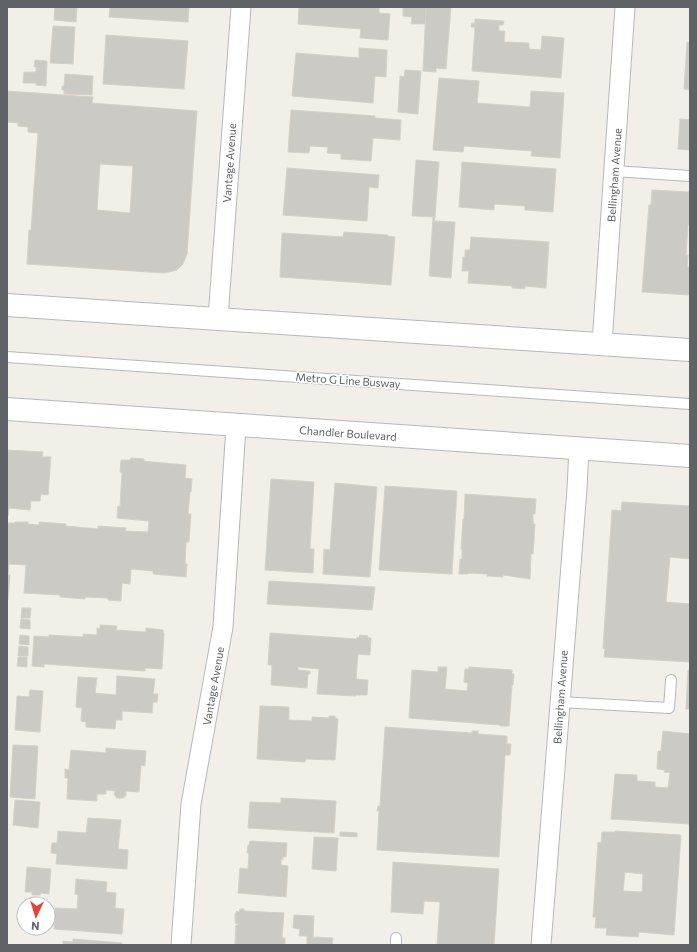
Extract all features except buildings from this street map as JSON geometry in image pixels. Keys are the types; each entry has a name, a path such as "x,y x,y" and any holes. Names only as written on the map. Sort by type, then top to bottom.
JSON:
{"street":[{"name":"Vantage Avenue","path":"218,318 241,7"},
{"name":"Bellingham Avenue","path":"602,344 625,7"},
{"path":"7,305 690,350"},
{"name":"Chandler Boulevard","path":"7,409 236,426 690,456"},
{"name":"Vantage Avenue","path":"181,945 191,804 223,627 236,426"},
{"name":"Bellingham Avenue","path":"541,945 579,448"}],"lane":[{"path":"614,171 690,176"},
{"name":"Metro G Line Busway","path":"7,357 690,404"},
{"path":"560,702 669,708 671,680"}]}
